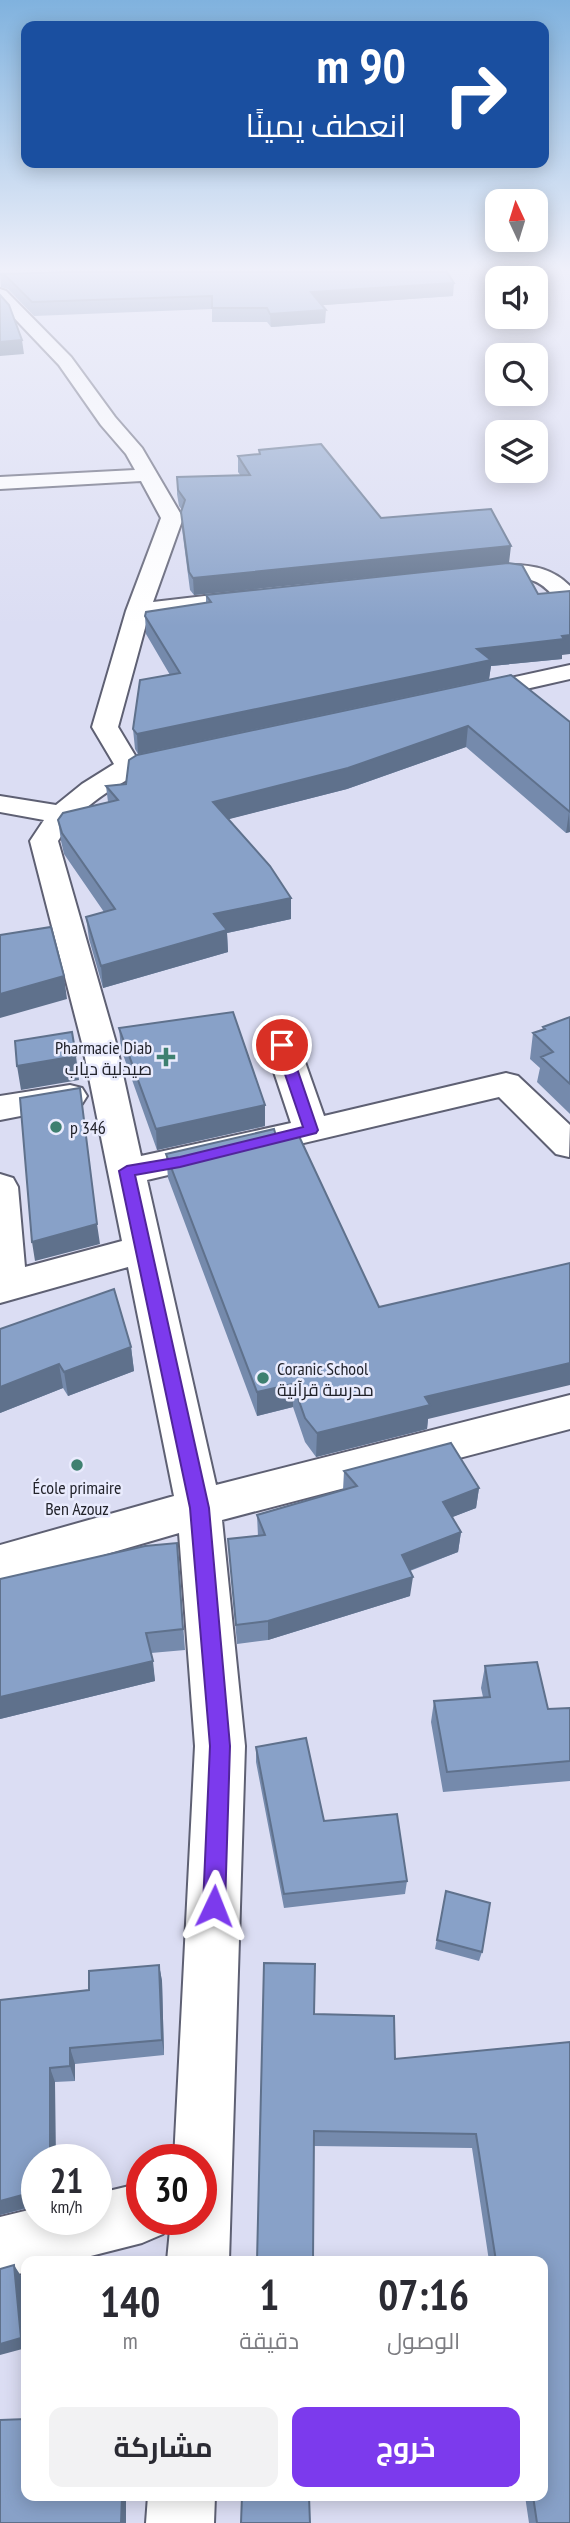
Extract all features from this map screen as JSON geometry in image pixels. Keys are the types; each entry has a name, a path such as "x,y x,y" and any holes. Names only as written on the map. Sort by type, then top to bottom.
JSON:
{"street":[{"path":"86,390 150,475 172,518 138,611 105,727 142,764 84,793 60,814 44,841 109,1089 200,1508 220,1746 204,2144"},
{"path":"0,483 150,475"},
{"path":"449,577 523,572 550,580 570,600"},
{"path":"138,611 275,595"},
{"path":"450,698 570,672"},
{"path":"0,804 60,814"},
{"path":"282,1045 311,1130"},
{"path":"127,1171 180,1162 506,1084 569,1146"},
{"path":"0,1108 109,1089"},
{"path":"0,1187 4,1287 143,1249"},
{"path":"0,1565 200,1508 570,1412"},
{"path":"0,2248 126,2217"},
{"path":"198,2256 200,2235"},
{"path":"180,2523 182,2501"}],"building":[{"path":"321,444 381,518 491,509 511,546 193,578 189,572 181,512 185,500 178,490 177,477 250,475 238,456 260,454 259,450"},
{"path":"508,563 522,565 538,594 570,591 570,635 562,636 564,639 477,649 491,660 137,734 133,729 140,680 180,673 145,616 146,612 211,602 206,595"},
{"path":"511,675 570,722 570,812 468,726 348,768 213,802 270,866 291,898 214,914 227,930 101,966 86,917 115,909 62,833 58,820 63,813 118,800 106,786 126,784 129,760 137,755"},
{"path":"51,927 64,976 0,994 0,935"},
{"path":"233,1012 265,1105 156,1129 119,1028"},
{"path":"570,1017 570,1084 541,1057 553,1052 533,1033"},
{"path":"72,1032 76,1056 17,1066 15,1041"},
{"path":"80,1088 97,1224 32,1242 20,1098"},
{"path":"274,1129 277,1139 298,1134 379,1307 570,1263 570,1363 425,1397 430,1405 317,1433 305,1418 293,1384 257,1392 166,1154"},
{"path":"114,1289 131,1347 64,1372 59,1364 0,1387 0,1329"},
{"path":"451,1443 479,1488 443,1502 461,1532 402,1555 413,1577 268,1621 236,1625 228,1539 265,1535 257,1515 357,1486 344,1471"},
{"path":"177,1543 183,1629 146,1633 153,1661 0,1697 0,1579 145,1546"},
{"path":"537,1662 548,1709 570,1708 570,1761 447,1772 434,1701 490,1697 485,1666"},
{"path":"306,1738 324,1821 397,1814 407,1881 284,1894 256,1747"},
{"path":"446,1891 490,1903 482,1952 437,1940"},
{"path":"264,1963 315,1964 314,2014 394,2016 395,2059 570,2042 570,2523 537,2523 534,2501 548,2501 548,2256 495,2256 476,2134 314,2131 313,2256 257,2256"},
{"path":"159,1965 162,2040 70,2048 70,2066 50,2068 50,2144 21,2144 21,2195 0,2201 0,2000 89,1990 89,1971"},
{"path":"14,2265 21,2338 0,2344 0,2269"},
{"path":"21,2419 21,2501 122,2501 121,2523 0,2523 0,2420"},
{"path":"242,2501 309,2501 310,2523 241,2523"}],"place":[{"name":"Pharmacie Diab صيدلية دياب","path":"166,1057"},
{"name":"p 346","path":"56,1127"},
{"name":"Coranic School مدرسة قرآنية","path":"263,1378"},
{"name":"École primaire Ben Azouz","path":"77,1465"}],"route":[{"path":"214,1906 220,1746 200,1508 127,1171 180,1162 311,1130 282,1045"}]}
